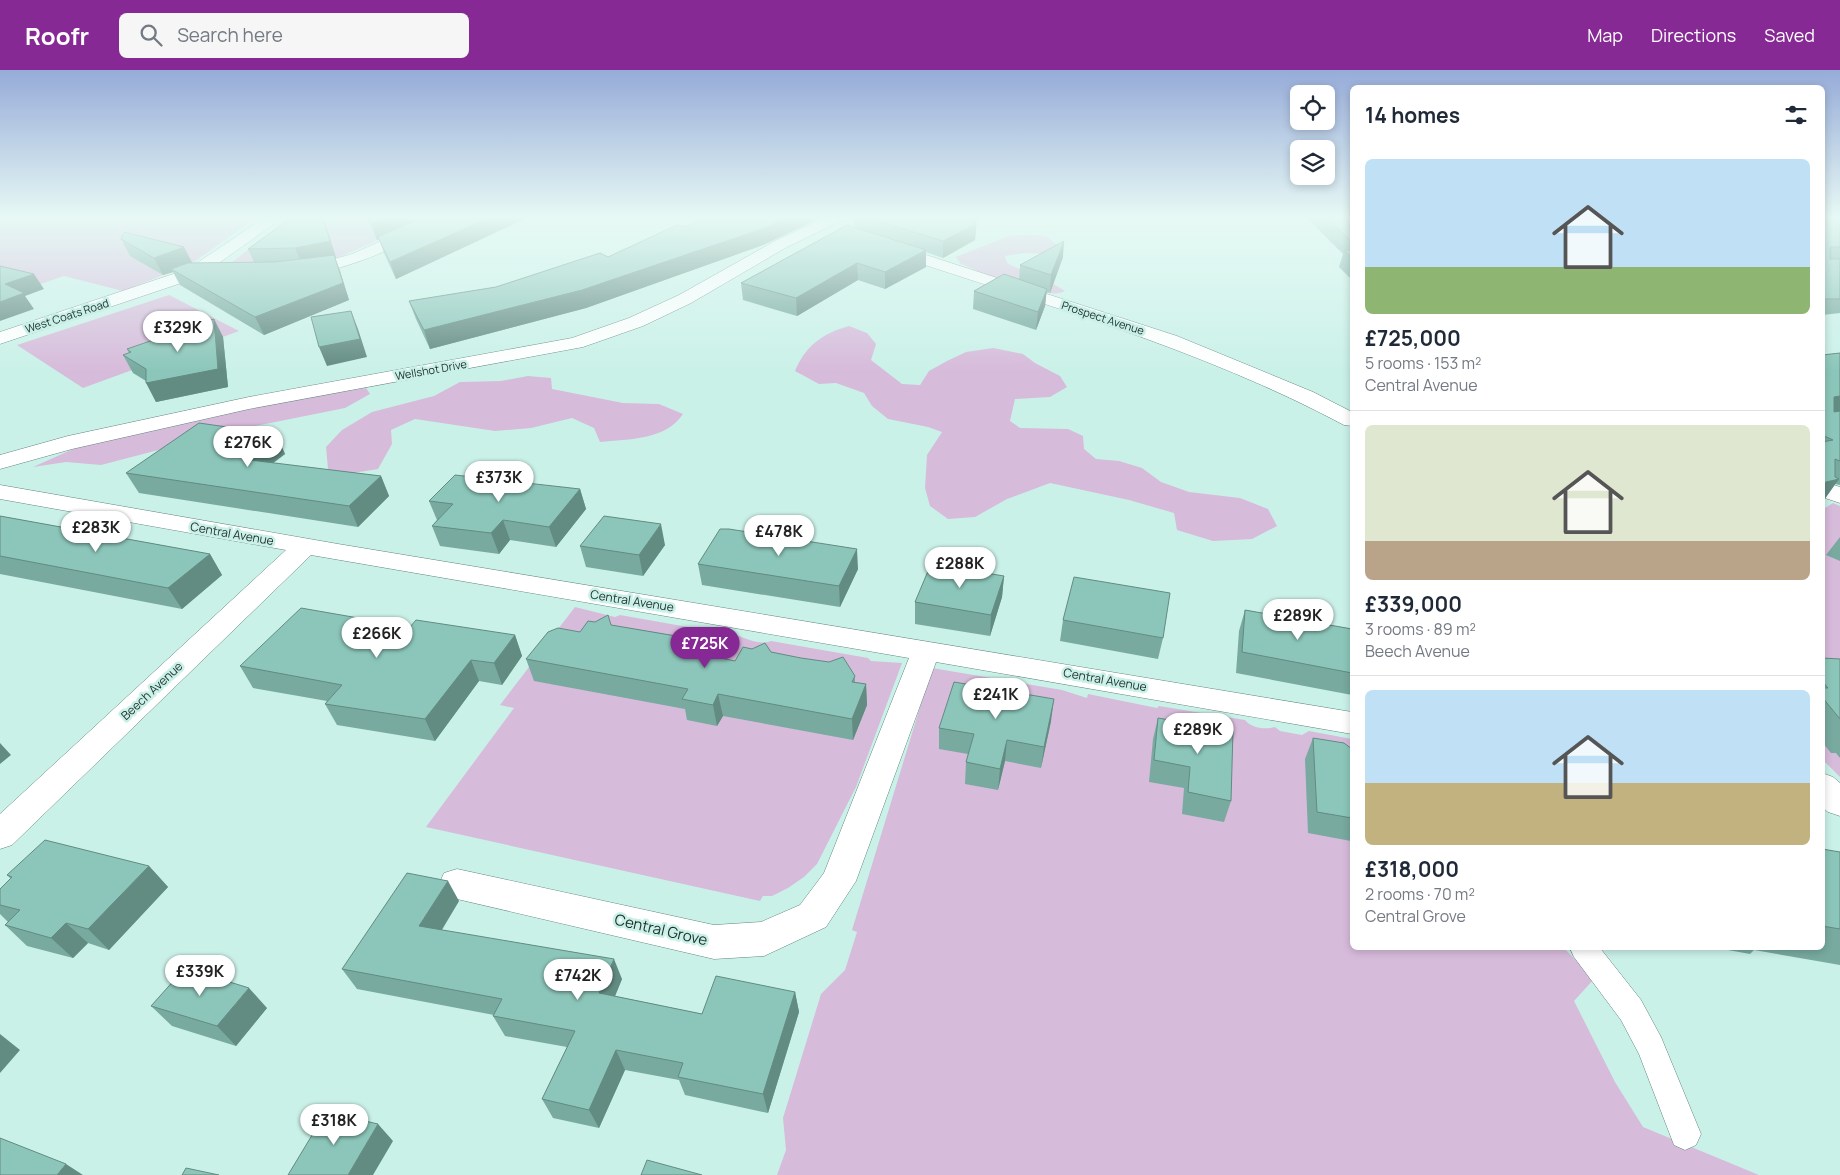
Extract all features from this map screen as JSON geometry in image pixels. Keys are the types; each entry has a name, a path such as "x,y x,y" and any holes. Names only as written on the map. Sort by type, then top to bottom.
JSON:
{"street":[{"path":"194,273 202,268"},
{"path":"282,272 323,268"},
{"name":"Wellshot Drive","path":"0,462 68,444 249,404 576,343 636,322 685,299 742,268"},
{"name":"Prospect Avenue","path":"950,268 1170,340 1306,396 1350,419"},
{"name":"West Coats Road","path":"0,338 194,273 234,273"},
{"path":"1825,489 1840,496"},
{"name":"Central Avenue","path":"0,492 304,548 926,650 1350,723"},
{"name":"Beech Avenue","path":"0,835 304,548"},
{"name":"Central Grove","path":"457,884 714,942 764,939 813,916 838,882 926,650"},
{"path":"1825,789 1840,805"},
{"path":"1825,803 1840,805"}],"lane":[{"path":"1585,950 1630,1010 1651,1047 1685,1134"}],"shaded area":[{"path":"0,268 182,268 123,291 64,276 0,298"},
{"path":"970,268 1017,268 1065,291 1044,293 998,279"},
{"path":"169,295 239,331 83,388 17,345"},
{"path":"849,326 867,333 876,344 871,360 902,384 920,385 929,371 966,352 993,348 1023,354 1035,363 1060,376 1067,387 1050,397 1015,399 1010,421 1020,428 1068,429 1083,436 1084,449 1096,459 1119,461 1142,468 1161,482 1189,492 1240,498 1268,509 1277,526 1252,539 1213,541 1177,530 1174,513 1129,500 1050,483 1007,499 975,517 948,519 930,506 925,488 927,455 942,432 928,427 888,419 872,406 864,393 836,383 819,384 795,371 804,354 816,342 831,332"},
{"path":"528,376 551,378 552,389 623,403 659,404 683,414 676,423 667,429 646,437 600,442 594,428 572,418 531,428 495,431 415,419 391,430 392,444 378,469 347,474 328,469 326,447 342,430 372,412 434,396 460,382 501,381"},
{"path":"366,388 370,394 345,408 231,431 101,465 66,462 33,467 82,445 264,405"},
{"path":"1833,503 1840,506 1840,777 1825,762 1825,508"},
{"path":"575,607 615,617 620,615 699,629 708,634 724,633 753,641 771,641 868,658 871,661 902,663 856,787 817,864 804,877 772,896 763,896 760,901 426,827 514,708 500,705"},
{"path":"932,668 1062,690 1087,698 1088,694 1157,708 1159,706 1245,720 1258,728 1275,727 1280,731 1302,735 1309,731 1350,739 1350,950 1566,950 1594,979 1574,1001 1615,1082 1643,1127 1759,1175 777,1175 786,1150 783,1118 821,994 845,970 857,932 852,930"}],"building":[{"path":"0,268 34,274 5,284 24,293 0,302"},
{"path":"338,268 343,283 255,317 171,269"},
{"path":"555,268 648,268 582,290 424,330 409,301 496,287"},
{"path":"769,268 849,268 796,298 741,283"},
{"path":"871,268 893,268 885,272"},
{"path":"1028,268 1054,268 1051,275"},
{"path":"1825,268 1840,268 1840,299 1825,299"},
{"path":"1004,274 1047,289 1038,312 974,291"},
{"path":"351,311 360,339 319,347 311,317"},
{"path":"214,319 218,369 146,383 146,369 123,355 131,352 127,349"},
{"path":"1840,353 1840,396 1834,397 1834,412 1840,411 1840,461 1835,459 1835,477 1839,479 1825,482 1825,441 1833,440 1825,436 1825,355"},
{"path":"199,423 276,434 242,459 381,476 349,506 126,473"},
{"path":"455,475 580,489 549,527 503,520 491,533 432,526 453,504 429,501"},
{"path":"0,516 210,554 168,588 0,556"},
{"path":"604,516 661,524 639,555 580,546"},
{"path":"720,529 857,549 839,586 698,564"},
{"path":"931,564 1004,576 991,615 915,602"},
{"path":"1074,577 1170,593 1163,638 1063,620"},
{"path":"301,608 410,627 416,620 515,635 494,663 471,660 425,719 325,704 342,685 240,666"},
{"path":"1245,610 1350,629 1350,673 1242,652"},
{"path":"608,615 611,625 682,637 674,648 735,661 743,647 752,649 765,643 771,652 801,658 829,662 843,657 855,676 852,682 866,684 852,719 718,694 713,705 682,699 688,689 526,659 548,632 558,628 580,632 588,621 595,622"},
{"path":"1825,658 1840,659 1840,719 1825,701 1825,688 1828,688 1825,684"},
{"path":"954,682 1054,699 1044,747 1007,740 1000,769 966,762 974,734 939,728"},
{"path":"1158,718 1233,731 1231,801 1188,792 1190,767 1154,760"},
{"path":"1313,738 1344,743 1350,748 1350,818 1317,812"},
{"path":"45,840 149,866 88,929 66,923 51,938 5,925 20,910 0,905 0,889 12,877 7,875"},
{"path":"1825,850 1840,852 1840,929 1825,926"},
{"path":"407,873 448,881 419,926 614,959 599,993 702,1014 716,976 795,992 763,1094 678,1077 683,1063 616,1050 589,1110 542,1099 575,1031 493,1016 502,999 342,969"},
{"path":"185,968 249,988 217,1026 151,1006"},
{"path":"326,1112 378,1124 348,1175 288,1175"},
{"path":"0,1138 66,1164 57,1175 0,1175"},
{"path":"647,1160 702,1175 641,1175"},
{"path":"186,1168 219,1175 182,1175"}]}
